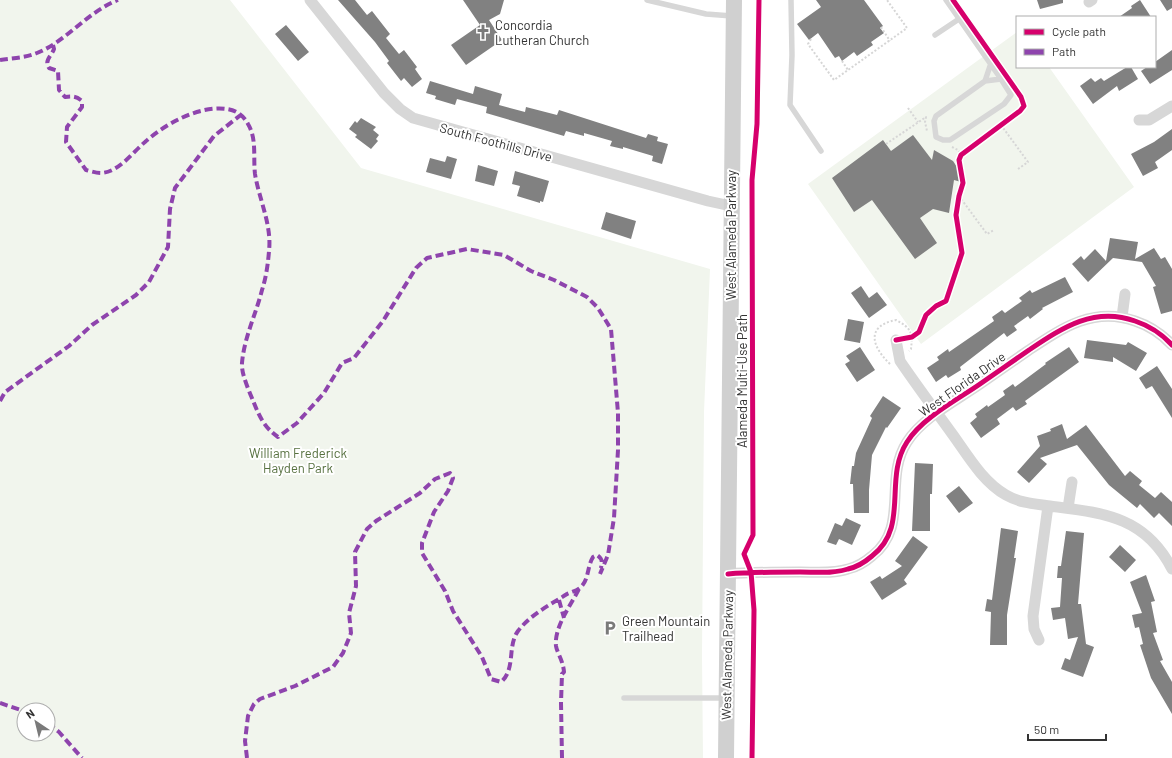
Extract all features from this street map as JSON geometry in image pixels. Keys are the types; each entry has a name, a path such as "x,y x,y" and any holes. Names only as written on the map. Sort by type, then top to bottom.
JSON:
{"main road":[{"name":"West Alameda Parkway","path":"726,758 734,8"}],"street":[{"name":"South Foothills Drive","path":"310,0 389,99 413,118 708,201 731,206"},
{"path":"1139,120 1149,120 1172,106"},
{"path":"1122,317 1126,294"},
{"name":"West Florida Drive","path":"728,574 837,572 857,566 874,555 887,538 894,518 895,471 902,450 914,432 937,414 1056,331 1078,321 1105,316 1122,317 1153,328 1172,345"},
{"path":"896,340 900,361 975,466 999,491 1007,496 1026,503 1102,513 1126,521 1150,539 1164,555 1172,569"},
{"path":"1068,508 1072,482"},
{"path":"1039,640 1034,629 1033,616 1048,506"}],"lane":[{"path":"647,0 706,14 734,8"},
{"path":"791,0 792,55 790,105 821,151"},
{"path":"946,0 991,63 1001,79 1011,95 1004,104 950,140 944,140 936,137 934,121 936,116 985,81 1001,79"},
{"path":"935,35 959,19"},
{"path":"985,81 991,63"},
{"path":"624,698 726,698"}],"path":[{"path":"811,39 808,44 834,80 907,28 887,0"},
{"path":"881,27 890,41"},
{"path":"842,61 848,70"},
{"path":"908,108 918,122"},
{"path":"886,144 926,117 925,122 929,134"},
{"path":"1001,125 1028,162 1018,169"},
{"path":"946,147 951,146 958,150 961,155"},
{"path":"958,196 987,234 994,230"}],"green space":[{"name":"William Frederick Hayden Park","path":"0,0 230,0 361,168 710,269 704,412 702,656 703,758 0,758"},
{"path":"1016,33 1016,68 1050,68 1134,187 921,344 808,184"}],"building":[{"path":"338,0 355,0 367,15 372,11 390,34 386,38 399,54 404,50 417,67 415,69 422,79 412,87 404,78 401,81 387,63 389,61 375,42"},
{"name":"Concordia Lutheran Church","path":"463,0 504,0 500,14 489,20 502,40 466,65 451,45 480,25"},
{"path":"816,0 864,0 883,26 880,28 884,33 871,42 873,45 857,56 854,52 842,61 839,56 835,58 818,33 809,40 797,24 821,7"},
{"path":"1037,0 1063,0 1063,3 1040,9"},
{"path":"1140,0 1150,16 1120,16 1132,8 1131,6"},
{"path":"1160,0 1172,0 1172,8 1167,11"},
{"path":"286,25 309,52 298,61 275,34"},
{"path":"1172,50 1172,70 1150,84 1141,71 1146,68 1156,68 1156,61"},
{"path":"1125,68 1132,68 1138,79 1119,91 1117,86 1093,104 1080,86 1091,78 1095,82 1101,78 1104,81"},
{"path":"430,81 473,94 475,86 502,94 499,105 525,112 526,107 557,115 559,110 646,138 648,134 658,137 657,141 668,144 662,164 652,161 653,156 623,147 623,149 610,146 612,141 584,133 584,136 566,131 564,136 486,113 487,107 457,99 455,105 435,99 436,96 426,93"},
{"path":"361,118 376,127 373,130 379,135 376,139 378,141 371,149 355,137 357,135 349,129 355,121 357,123"},
{"path":"1172,129 1172,150 1155,162 1158,168 1143,176 1131,154 1154,142"},
{"path":"913,135 932,160 934,150 953,161 959,170 961,182 954,180 949,213 933,209 920,218 937,243 915,259 872,200 854,212 832,178 883,140 891,151"},
{"path":"447,156 457,159 451,179 426,172 430,158 445,162"},
{"path":"478,165 498,171 494,186 475,181"},
{"path":"515,171 549,181 543,202 540,201 540,203 517,196 520,186 512,184"},
{"path":"606,212 636,221 631,239 601,229"},
{"path":"1110,238 1138,242 1135,259 1154,248 1161,259 1165,257 1172,269 1172,311 1161,314 1153,287 1156,286 1142,262 1113,258 1088,282 1072,264 1081,256 1084,260 1095,249 1106,261"},
{"path":"1065,277 1073,292 1042,308 1043,309 1030,319 1028,316 1014,326 1017,330 1007,337 1004,333 960,367 961,370 948,378 946,375 936,382 927,368 939,360 937,357 948,349 949,352 994,321 992,317 1002,310 1005,313 1022,301 1019,298 1030,290 1032,293"},
{"path":"861,286 869,298 877,292 887,305 869,318 851,293"},
{"path":"848,319 864,322 860,343 844,340"},
{"path":"1087,340 1126,345 1128,342 1147,353 1136,371 1113,357 1113,362 1084,358"},
{"path":"860,347 875,370 857,382 845,364 850,361 846,356"},
{"path":"1069,347 1079,362 1025,401 1027,404 1016,411 1013,407 997,419 1000,424 981,438 970,423 977,417 975,414 1005,395 1003,391 1013,384 1015,387 1046,364 1045,363"},
{"path":"1157,366 1172,389 1172,418 1152,386 1146,389 1139,378"},
{"path":"883,396 901,408 887,428 886,427 872,455 869,513 854,513 853,484 850,484 852,466 854,466 856,453 872,418 870,416"},
{"path":"1062,424 1067,439 1086,425 1125,476 1130,471 1142,481 1139,485 1155,498 1161,492 1172,502 1172,526 1159,513 1154,518 1140,504 1137,508 1109,485 1077,445 1040,458 1047,464 1029,483 1017,472 1040,446 1037,436 1051,431 1050,429"},
{"path":"915,463 933,464 932,494 930,494 930,531 912,531"},
{"path":"959,486 973,503 959,513 946,496"},
{"path":"846,518 861,525 852,545 839,539 836,545 827,542 835,523 842,526"},
{"path":"1001,528 1018,531 1014,558 1016,558 1007,615 1007,645 990,645 991,612 985,611 987,599 992,600"},
{"path":"1066,531 1084,533 1078,604 1081,604 1086,644 1094,647 1083,677 1061,669 1065,658 1070,660 1078,637 1068,639 1065,618 1053,620 1051,608 1060,607 1062,578 1057,578 1058,566 1061,566"},
{"path":"913,536 928,547 904,580 907,584 882,600 870,582 880,576 882,579 902,566 895,561"},
{"path":"1120,545 1136,560 1125,572 1109,557"},
{"path":"1146,575 1155,601 1151,602 1157,632 1153,633 1163,660 1160,661 1172,682 1172,714 1151,678 1140,645 1143,644 1139,627 1135,628 1132,615 1142,613 1130,582"}],"marked path":[{"path":"0,60 28,56 48,48 96,12 118,0"},
{"path":"53,45 54,49 48,58 47,63 49,68 58,71 59,90 65,97 70,96 78,98 82,101 82,107 67,127 66,142 86,170 101,173 114,169 153,135 183,117 194,113 205,110 227,109 239,114 248,124 253,136 255,174 267,222 269,241 266,276 245,344 242,367 246,383 261,418 266,426 278,437 297,423 324,393 342,363 354,358 383,321 416,268 427,258 467,249 504,255 531,271 554,280 587,297 598,308 611,329 618,413 618,450 614,518 608,555 600,574"},
{"path":"0,401 5,392 69,346 92,325 136,295 149,282 168,247 170,209 175,188 214,136 242,114"},
{"path":"247,758 245,741 248,716 254,704 260,699 295,686 333,667 343,653 351,633 349,613 356,586 355,552 367,529 376,521 420,493 435,479 450,473 453,478 448,491 434,512 422,543 422,553 445,591 453,611 482,657 491,679 501,682 506,677 510,664 513,643 518,631 523,625 541,610 581,587 584,584 593,557 597,555 601,559 601,568"},
{"path":"562,758 561,703 562,674 564,672 556,646 556,639 560,624 579,589"},
{"path":"559,600 564,618"},
{"path":"0,703 16,708"},
{"path":"56,730 82,758"}],"cycle path":[{"name":"Alameda Multi-Use Path","path":"752,758 754,610 751,572 744,554 753,535 752,180 757,124 759,0"},
{"path":"896,340 912,337 919,332 926,315 936,306 946,301 962,253 956,215 963,183 959,160 961,155 1020,111 1024,106 1021,97 953,0"},
{"path":"728,574 764,572 836,572 855,567 867,560 883,544 890,531 900,456 907,442 914,433 940,410 1041,342 1066,327 1092,318 1106,316 1120,317 1146,325 1159,333 1172,345"}],"place":[{"name":"Concordia Lutheran Church","path":"483,32"},
{"name":"Green Mountain Trailhead","path":"610,628"}]}
